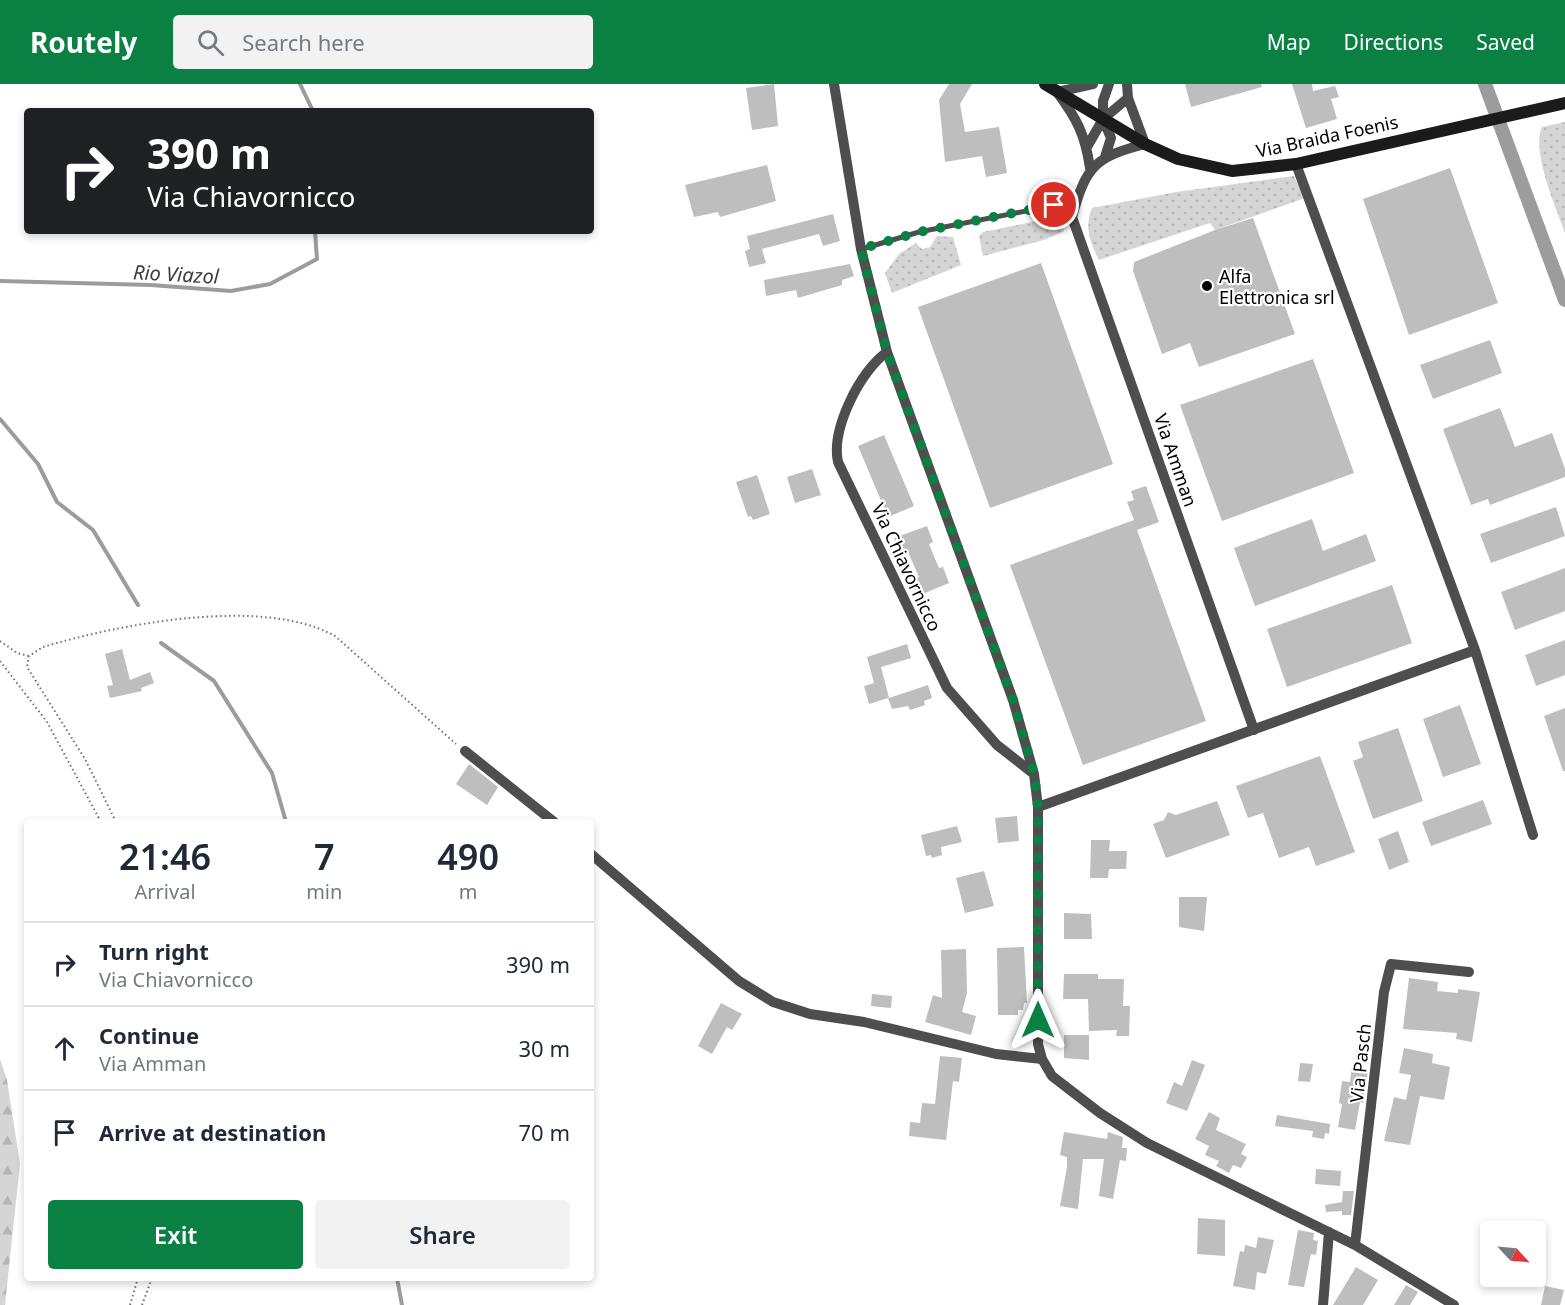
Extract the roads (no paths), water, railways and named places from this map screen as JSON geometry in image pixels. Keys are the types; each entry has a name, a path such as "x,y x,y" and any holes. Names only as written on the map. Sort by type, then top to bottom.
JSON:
{"street":[{"path":"834,84 861,249 887,352 1013,700 1034,774 1038,807 1038,1044 1041,1059 1052,1076 1069,1091 1147,1143 1355,1245 1454,1305"},
{"path":"1045,84 1103,119"},
{"path":"1058,92 1093,84"},
{"path":"1105,157 1111,138 1103,119 1103,101 1109,84"},
{"path":"1090,168 1105,157 1145,144 1128,98 1127,84"},
{"name":"Via Amman","path":"1058,92 1078,121 1087,147 1090,168 1072,217 1254,730"},
{"path":"1087,147 1103,119 1128,98"},
{"name":"Via Braida Foenis","path":"1103,119 1145,144 1178,159 1213,169 1260,169 1296,164 1565,103"},
{"path":"1296,164 1475,650 1533,835"},
{"name":"Via Chiavornicco","path":"887,352 874,361 862,378 850,403 836,441 837,462 947,688 997,745 1034,774"},
{"path":"1038,807 1475,650"},
{"path":"465,751 550,819"},
{"path":"594,857 739,981 773,1002 810,1014 864,1022 996,1054 1041,1059"},
{"name":"Via Pasch","path":"1355,1245 1384,992 1391,964 1469,972"},
{"path":"1323,1305 1329,1232"}],"lane":[{"path":"861,249 919,232 1077,201"}],"waterway":[{"name":"Rio Viazol","path":"300,84 312,108"},
{"path":"1485,84 1565,300"},
{"name":"Rio Viazol","path":"0,281 151,285 231,291 270,284 317,259 315,234"},
{"name":"Rio Viazol","path":"0,419 38,464 57,502 93,530 138,605"},
{"name":"Rio Viazol","path":"161,643 214,681 272,773 285,819"},
{"name":"Rio Viazol","path":"398,1281 402,1305"}],"place":[{"name":"Alfa Elettronica srl","path":"1207,286"}]}
